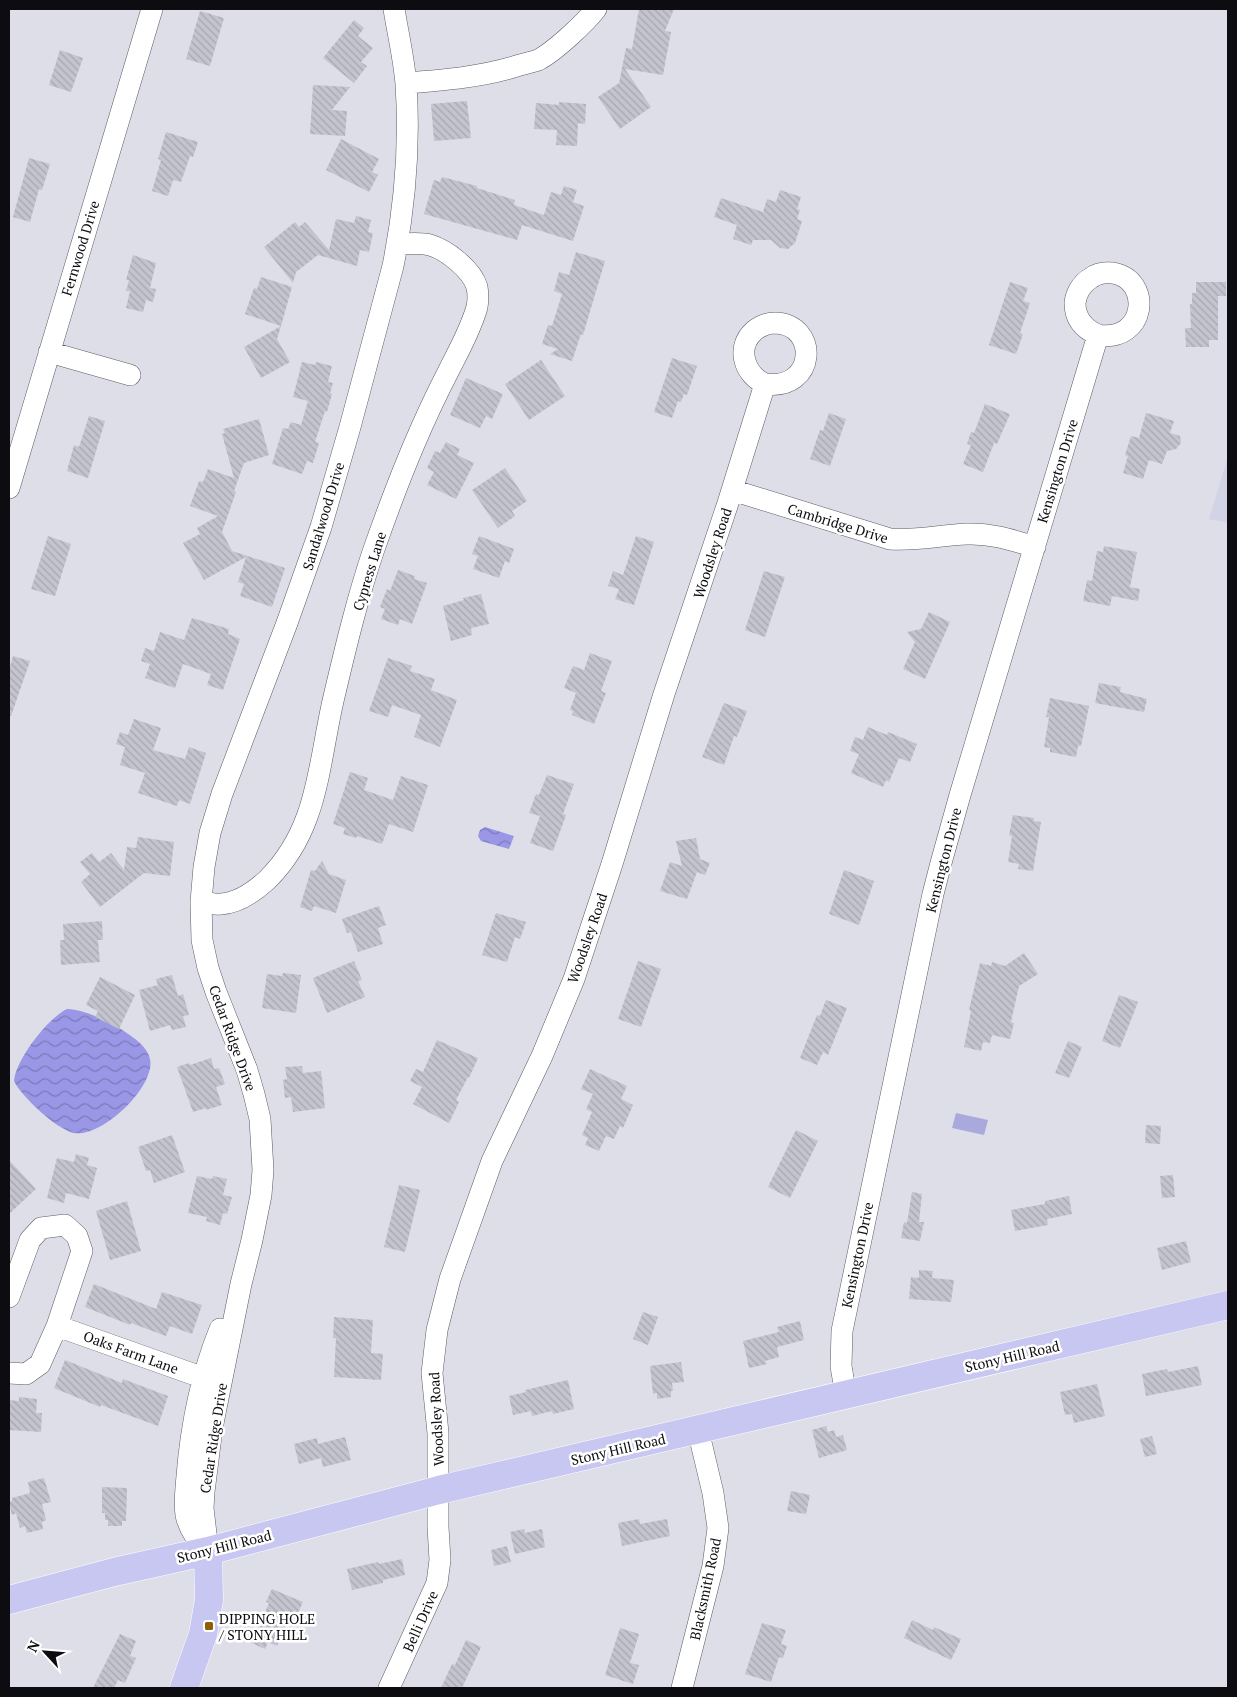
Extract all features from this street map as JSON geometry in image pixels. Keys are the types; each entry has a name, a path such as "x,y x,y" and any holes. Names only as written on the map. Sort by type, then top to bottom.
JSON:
{"main road":[{"name":"Stony Hill Road","path":"9,1600 208,1551 439,1490 1228,1305"},
{"path":"184,1688 204,1634 209,1600 208,1551"}],"street":[{"name":"Fernwood Drive","path":"9,488 152,9"},
{"name":"Sandalwood Drive","path":"202,940 201,902 210,832 222,794 321,527 350,427 398,244 407,155 406,83 394,9"},
{"path":"406,83 443,80 501,71 539,59 561,43 589,18 596,9"},
{"name":"Cypress Lane","path":"201,902 221,904 234,901 261,885 278,869 290,853 303,827 313,803 326,732 343,660 373,552 414,445 468,333 478,305 477,287 467,271 452,256 430,245 398,244"},
{"name":"Kensington Drive","path":"846,1396 841,1366 842,1331 933,894 957,804 1098,335"},
{"path":"49,352 130,374"},
{"name":"Woodsley Road","path":"439,1490 438,1434 432,1373 437,1330 450,1279 492,1161 542,1056 574,979 765,384"},
{"name":"Cambridge Drive","path":"732,490 890,539 908,540 978,534 1001,537 1035,547"},
{"name":"Cedar Ridge Drive","path":"202,940 216,992 247,1070 254,1094 260,1124 263,1170 261,1196 212,1428 203,1508 208,1551"},
{"path":"9,1297 30,1240 41,1228 65,1225 78,1236 82,1251 58,1326 40,1364 26,1374 9,1373"},
{"name":"Cedar Ridge Drive","path":"208,1551 197,1541 189,1526 186,1514 185,1501 192,1432 204,1378 218,1336 241,1284"},
{"name":"Oaks Farm Lane","path":"58,1326 204,1378"},
{"name":"Blacksmith Road","path":"682,1688 713,1566 718,1528 698,1430"},
{"name":"Belli Drive","path":"389,1688 437,1583 440,1560 438,1527 439,1490"}],"shaded area":[{"path":"1228,457 1228,523 1209,519"},
{"path":"956,1113 988,1120 984,1135 952,1128"}],"water":[{"path":"485,827 514,836 509,849 481,841 478,836 480,830"},
{"path":"67,1009 88,1013 121,1029 146,1049 150,1059 150,1070 145,1083 136,1096 112,1119 86,1132 74,1133 49,1119 24,1095 14,1081 20,1062 34,1040 51,1021"}],"building":[{"path":"639,9 674,9 665,31 671,32 663,75 625,69 651,107 620,129 598,97 619,83 626,48 632,49"},
{"path":"200,11 224,18 210,66 186,59"},
{"path":"354,20 364,28 358,36 373,48 361,62 367,66 354,83 323,58"},
{"path":"60,50 83,58 71,92 49,85"},
{"path":"313,85 350,87 332,110 347,111 345,136 310,134"},
{"path":"467,101 471,138 434,141 431,104"},
{"path":"559,102 586,104 585,124 578,123 577,146 556,145 557,130 534,129 536,103 559,105"},
{"path":"166,132 198,142 193,157 190,156 181,182 173,180 168,196 152,191 161,160 158,159"},
{"path":"341,139 379,159 372,172 378,175 369,192 326,170"},
{"path":"29,158 50,164 42,190 39,189 30,222 13,217"},
{"path":"442,177 477,186 477,188 515,200 514,205 544,215 551,192 561,195 564,186 577,190 573,202 584,206 573,241 522,225 517,240 424,214 434,180 440,182"},
{"path":"780,190 801,197 797,209 800,210 797,219 802,221 795,243 788,249 780,248 771,240 753,240 751,245 733,239 737,225 714,217 721,198 763,212 767,199 776,202"},
{"path":"356,216 371,220 368,232 373,233 369,252 360,250 357,266 318,255 296,272 293,283 264,247 295,222 299,227 305,222 329,250 336,219 354,223"},
{"path":"576,252 605,261 583,335 581,334 572,361 550,354 558,349 542,344 548,325 552,326 562,294 554,291 559,272 569,275"},
{"path":"133,255 156,263 150,288 156,289 153,302 146,300 143,312 126,308 130,291 126,291 129,280 126,280"},
{"path":"261,277 292,287 281,326 245,314 254,288 257,289"},
{"path":"1010,282 1028,288 1023,301 1030,303 1020,333 1023,334 1016,354 989,345"},
{"path":"1196,282 1226,282 1226,296 1218,296 1218,340 1209,340 1209,347 1186,347 1185,328 1191,328 1190,304 1192,304 1192,293 1196,293"},
{"path":"281,326 277,339 290,362 261,378 244,347"},
{"path":"672,358 697,366 687,395 684,394 681,402 678,401 672,418 654,412"},
{"path":"541,360 565,396 529,420 505,384"},
{"path":"302,362 315,365 316,362 332,366 328,382 333,383 327,412 325,411 315,442 319,443 313,463 307,461 302,474 272,464 283,428 288,429 291,422 301,425 308,401 293,397"},
{"path":"466,378 503,394 492,419 486,416 480,428 450,415"},
{"path":"985,404 1010,414 997,444 994,443 983,472 963,464 971,445 967,444 971,432 974,433"},
{"path":"829,413 846,419 830,466 810,459 820,430 823,431"},
{"path":"1146,413 1174,421 1170,433 1180,436 1181,443 1176,449 1167,451 1162,464 1149,460 1143,479 1123,473 1128,456 1125,455 1131,436 1139,438"},
{"path":"89,416 105,421 88,478 67,471 74,445 79,447"},
{"path":"259,419 269,455 244,463 222,532 232,551 285,568 272,607 240,596 244,584 238,582 246,557 204,580 183,543 200,534 197,528 218,516 190,506 199,481 203,482 208,469 234,478 222,434 225,433 223,429"},
{"path":"446,442 460,449 457,455 474,463 456,499 427,485 434,472 427,468 435,451 440,453"},
{"path":"505,468 527,501 512,511 515,516 498,528 472,490"},
{"path":"48,536 71,544 55,596 31,589"},
{"path":"479,536 514,549 509,563 505,561 499,578 473,569 478,556 472,554"},
{"path":"636,536 654,542 634,605 615,599 619,589 608,586 613,571 623,575"},
{"path":"1104,546 1137,552 1130,587 1140,589 1138,601 1112,596 1110,606 1083,601 1087,580 1092,581 1097,551 1103,552"},
{"path":"398,570 415,576 414,579 427,583 412,624 400,619 398,625 381,619 385,609 380,607 387,589 390,591"},
{"path":"764,571 785,577 765,637 745,630"},
{"path":"481,594 489,624 471,628 472,635 451,641 443,606 464,600 463,598"},
{"path":"929,612 950,622 925,679 903,669 915,642 907,632 921,629"},
{"path":"192,618 229,629 228,634 240,639 223,690 207,685 211,674 183,664 175,688 145,678 150,664 141,661 145,648 154,651 160,632 184,640"},
{"path":"590,653 612,661 601,691 606,693 594,724 572,715 573,711 570,710 576,693 564,688 573,666 584,670"},
{"path":"13,656 30,661 11,716 9,716 9,670"},
{"path":"388,658 412,666 410,671 435,679 431,690 457,700 440,747 414,737 421,715 392,705 388,717 369,711"},
{"path":"1099,683 1121,687 1120,692 1147,699 1144,712 1095,703"},
{"path":"1050,698 1089,706 1081,746 1078,746 1076,757 1050,752 1050,748 1044,747 1049,717 1046,717"},
{"path":"724,703 747,711 737,737 734,736 724,765 702,757"},
{"path":"134,719 161,728 153,750 185,759 189,747 206,753 190,804 179,800 177,806 138,793 145,773 120,765 125,747 116,744 120,732 128,735"},
{"path":"868,727 887,735 888,732 917,744 910,762 899,758 889,782 886,780 883,787 851,773 859,754 850,751 855,737 863,740"},
{"path":"350,772 368,778 364,790 393,800 401,776 428,785 413,832 389,824 382,844 357,836 356,838 343,834 345,828 333,824"},
{"path":"547,775 574,784 563,814 566,815 553,851 530,843 540,816 529,813 536,794 539,795"},
{"path":"1013,815 1034,818 1034,821 1041,822 1033,871 1018,869 1019,864 1008,862 1012,836 1009,835"},
{"path":"138,837 174,842 170,876 144,873 100,907 81,882 90,874 80,862 92,853 99,862 111,853 124,870 127,847 136,848"},
{"path":"696,838 700,859 710,863 705,875 697,872 687,899 660,891 670,862 682,866 676,841"},
{"path":"322,861 329,874 346,880 336,913 314,906 312,911 300,907 311,870 315,871"},
{"path":"844,870 874,881 859,925 829,914"},
{"path":"379,906 386,925 378,928 383,944 358,952 351,932 347,933 342,919"},
{"path":"496,913 526,922 520,939 515,937 507,962 482,955"},
{"path":"102,921 103,940 98,940 100,962 61,965 60,940 64,940 63,924"},
{"path":"1024,953 1038,974 1019,986 1011,1022 1014,1023 1010,1039 992,1035 990,1043 983,1042 981,1051 964,1047 971,1011 969,1010 980,963 991,966 992,962 1005,966"},
{"path":"354,961 362,980 358,981 365,997 327,1013 313,978"},
{"path":"638,961 661,969 641,1027 618,1019"},
{"path":"283,973 301,975 296,1013 262,1008 267,974 282,976"},
{"path":"172,975 178,996 183,994 189,1015 183,1016 186,1027 172,1030 170,1025 150,1031 139,990 158,985 156,979"},
{"path":"100,977 135,995 119,1029 95,1017 98,1011 86,1005"},
{"path":"1119,995 1138,1002 1120,1048 1102,1041"},
{"path":"826,1000 847,1008 828,1055 823,1052 817,1065 800,1058 817,1015 820,1016"},
{"path":"437,1040 478,1058 456,1100 459,1102 449,1123 413,1104 422,1087 410,1081 416,1069 423,1072"},
{"path":"1068,1041 1082,1047 1069,1078 1055,1073"},
{"path":"211,1058 214,1069 219,1068 225,1084 216,1087 222,1105 193,1112 177,1067"},
{"path":"302,1066 303,1073 321,1071 325,1108 293,1112 291,1097 285,1098 283,1080 287,1079 285,1067"},
{"path":"590,1069 627,1086 621,1099 633,1105 623,1128 620,1126 614,1139 606,1136 599,1151 585,1145 588,1138 582,1135 592,1112 586,1109 593,1094 581,1089"},
{"path":"1146,1125 1161,1126 1160,1144 1145,1143"},
{"path":"796,1130 818,1141 790,1198 768,1187"},
{"path":"172,1135 185,1172 154,1183 150,1170 146,1171 138,1147"},
{"path":"76,1154 89,1158 87,1165 97,1168 89,1199 66,1193 64,1203 47,1198 57,1158 74,1162"},
{"path":"9,1160 36,1189 9,1214"},
{"path":"1173,1175 1175,1197 1162,1198 1160,1176"},
{"path":"197,1176 212,1179 213,1176 227,1179 223,1195 232,1197 227,1214 223,1213 220,1225 206,1221 207,1217 188,1213"},
{"path":"399,1185 420,1190 405,1252 384,1247"},
{"path":"912,1192 922,1194 919,1222 924,1222 920,1241 901,1238 904,1222 907,1223"},
{"path":"1069,1196 1072,1214 1047,1219 1048,1225 1015,1231 1011,1210 1045,1204 1045,1201"},
{"path":"127,1201 141,1251 110,1260 96,1211"},
{"path":"1186,1241 1191,1262 1162,1270 1157,1248"},
{"path":"919,1270 933,1271 932,1278 954,1280 951,1302 909,1299 911,1277 919,1278"},
{"path":"94,1284 156,1309 162,1292 202,1305 192,1334 170,1326 166,1336 131,1323 130,1325 85,1307"},
{"path":"643,1312 658,1317 648,1345 633,1339"},
{"path":"334,1317 373,1320 371,1353 383,1354 381,1380 334,1377 336,1338 333,1338"},
{"path":"800,1321 804,1340 777,1347 779,1357 765,1361 767,1364 749,1368 743,1341 779,1332 777,1327"},
{"path":"65,1360 122,1383 123,1379 168,1396 158,1426 101,1405 100,1407 54,1388"},
{"path":"681,1362 684,1382 672,1383 673,1391 671,1391 671,1397 657,1399 657,1393 653,1394 650,1366"},
{"path":"1198,1366 1202,1385 1146,1396 1142,1374 1167,1369 1168,1372"},
{"path":"568,1380 574,1409 553,1414 552,1411 532,1416 531,1411 513,1415 509,1396 526,1392 525,1390"},
{"path":"1097,1384 1105,1416 1074,1423 1072,1414 1065,1415 1060,1392"},
{"path":"19,1397 37,1399 36,1413 42,1413 41,1432 9,1430 9,1400 19,1401"},
{"path":"826,1426 828,1432 834,1430 836,1437 843,1435 847,1450 819,1458 812,1430"},
{"path":"1152,1436 1157,1454 1145,1457 1140,1439"},
{"path":"345,1437 351,1460 323,1467 321,1458 299,1464 294,1444 317,1438 318,1444"},
{"path":"44,1478 51,1502 42,1504 46,1520 42,1522 43,1529 27,1533 25,1526 20,1528 16,1513 12,1515 9,1502 12,1501 12,1498 30,1493 28,1482"},
{"path":"102,1487 127,1488 126,1521 122,1521 122,1526 108,1526 108,1520 105,1520 105,1513 102,1513"},
{"path":"791,1491 810,1495 806,1514 787,1511"},
{"path":"639,1519 640,1524 667,1519 670,1536 622,1546 618,1523"},
{"path":"524,1529 525,1533 542,1529 545,1547 515,1554 510,1532"},
{"path":"507,1546 511,1562 494,1566 491,1550"},
{"path":"402,1559 405,1575 383,1580 383,1583 352,1590 347,1569"},
{"path":"272,1589 303,1602 297,1615 292,1613 277,1646 268,1642 265,1649 252,1643 269,1603 266,1602"},
{"path":"912,1620 933,1630 934,1627 961,1639 951,1660 904,1638"},
{"path":"762,1623 786,1630 781,1644 787,1646 783,1658 779,1657 771,1682 745,1674"},
{"path":"620,1628 639,1634 630,1663 639,1665 633,1684 605,1675"},
{"path":"120,1634 136,1641 130,1656 136,1658 125,1683 118,1680 114,1688 93,1688"},
{"path":"466,1640 481,1647 462,1688 441,1688 452,1664 455,1665"}],"place":[{"name":"DIPPING HOLE / STONY HILL","path":"209,1626"}]}
